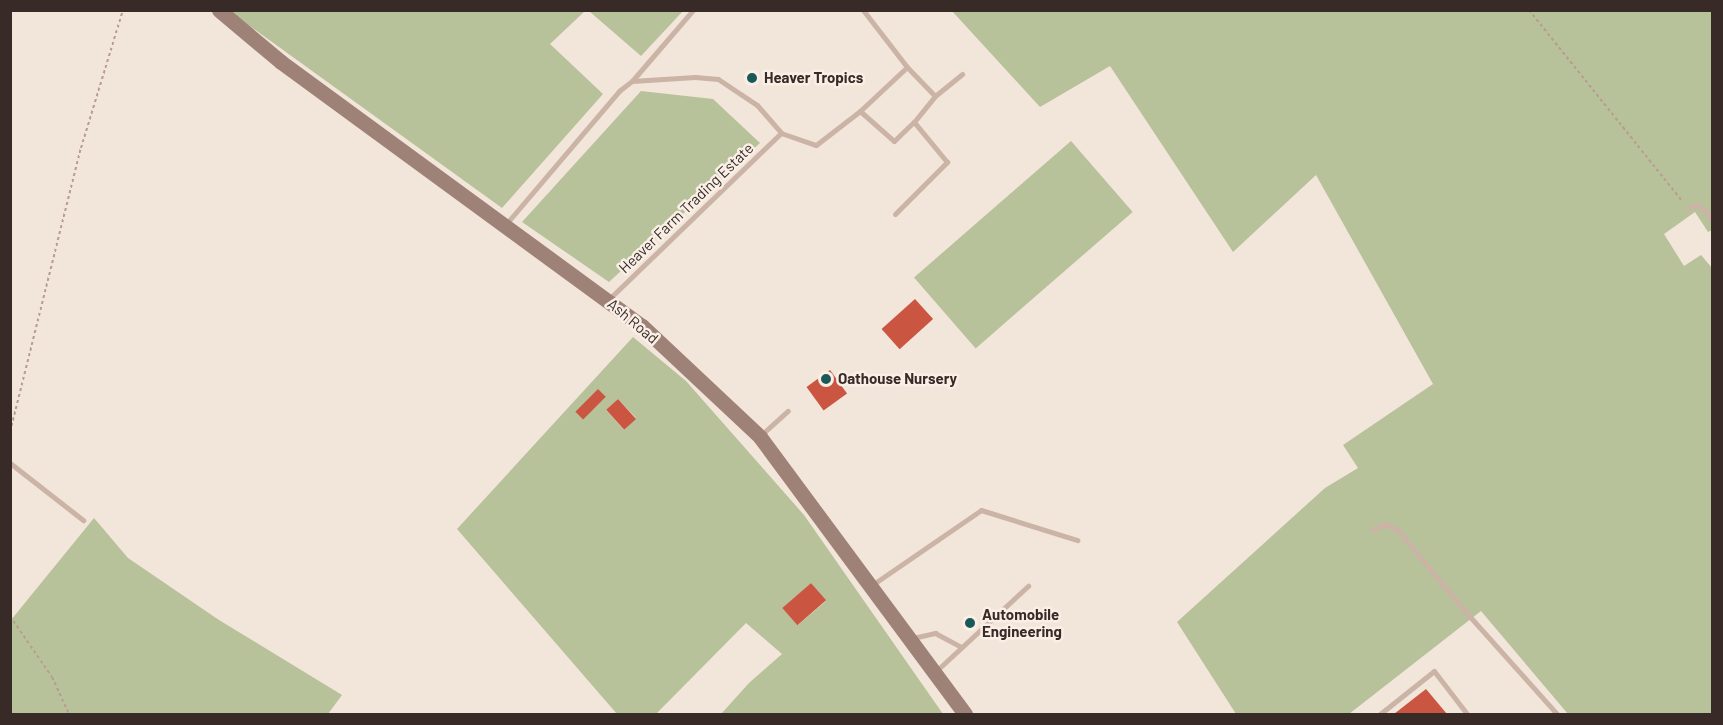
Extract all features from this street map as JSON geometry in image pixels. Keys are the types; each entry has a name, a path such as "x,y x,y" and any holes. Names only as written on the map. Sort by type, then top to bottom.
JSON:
{"street":[{"name":"Ash Road","path":"219,10 281,62 642,326 760,437 965,714"}],"lane":[{"path":"505,225 619,91 632,81 693,10"},
{"path":"863,10 907,67 935,96"},
{"path":"632,81 695,77 718,79 757,105 781,133 816,145 860,111 907,67"},
{"path":"860,111 894,141 914,122 935,96 962,74"},
{"path":"895,214 947,162 914,122"},
{"name":"Heaver Farm Trading Estate","path":"608,300 781,133"},
{"path":"1689,208 1697,205 1707,212 1713,222"},
{"path":"760,437 788,411"},
{"path":"10,463 83,520"},
{"path":"871,586 981,510 1077,540"},
{"path":"1373,529 1386,524 1398,530 1464,610 1557,714"},
{"path":"933,673 1028,586"},
{"path":"910,638 935,633 961,647"},
{"path":"1380,714 1434,671 1467,714"},
{"path":"1388,709 1392,714"}],"path":[{"path":"10,432 81,148 123,10"},
{"path":"1528,10 1689,208"},
{"path":"10,615 52,676 69,714"}],"green space":[{"path":"229,11 585,11 550,44 603,94 502,208"},
{"path":"589,11 683,11 641,56"},
{"path":"952,11 1712,11 1712,230 1708,232 1695,212 1664,234 1684,266 1701,255 1712,268 1712,714 1568,714 1481,611 1349,714 1236,714 1177,622 1325,488 1358,468 1343,445 1433,384 1316,175 1233,252 1110,66 1040,107"},
{"path":"641,91 713,99 760,143 609,282 522,222"},
{"path":"1071,141 1133,212 976,348 914,277"},
{"path":"633,337 686,381 804,515 943,714 721,714 749,683 782,654 746,623 656,714 617,714 457,529","holes":["618,399 636,418 624,430 606,410","811,583 826,601 798,625 783,608"]},
{"path":"94,518 128,558 219,620 342,695 328,714 11,714 11,620"}],"building":[{"path":"915,299 933,319 900,349 882,329"},
{"path":"830,370 847,393 824,411 807,387"},
{"path":"598,389 606,397 583,419 575,412"},
{"path":"618,399 636,419 624,430 606,410"},
{"path":"811,583 826,600 797,625 782,608"},
{"path":"1426,689 1447,714 1394,714"}],"place":[{"name":"Heaver Tropics","path":"752,78"},
{"name":"Oathouse Nursery","path":"826,379"},
{"name":"Automobile Engineering","path":"970,623"}]}
